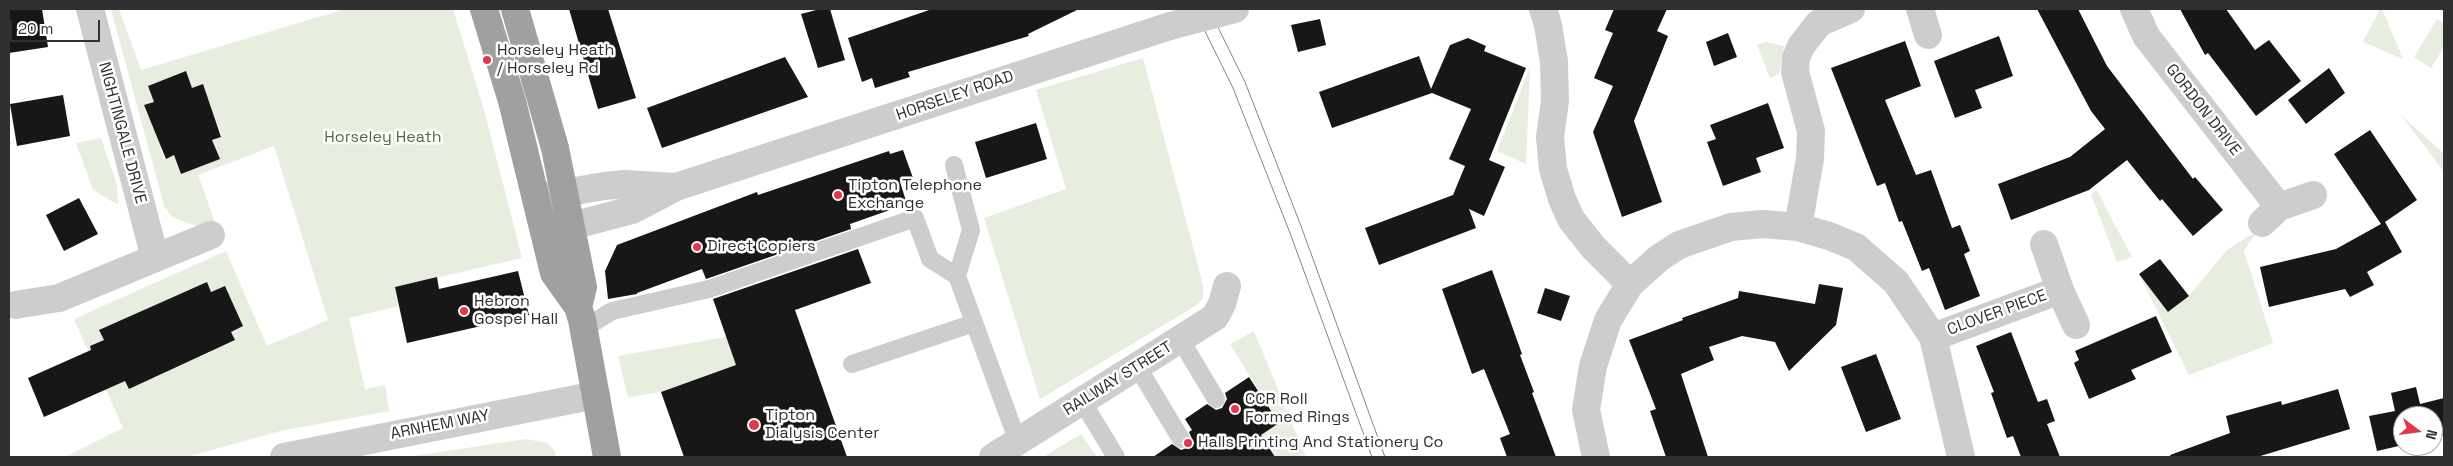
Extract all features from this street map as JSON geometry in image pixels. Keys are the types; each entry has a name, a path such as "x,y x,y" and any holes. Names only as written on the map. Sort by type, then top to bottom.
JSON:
{"highway":[{"path":"484,9 512,101 554,273 580,318"},
{"path":"515,9 548,120 571,227 583,287 580,318 607,457"}],"street":[{"name":"NIGHTINGALE DRIVE","path":"90,9 154,258"},
{"name":"HORSELEY ROAD","path":"544,233 642,206 676,187 1170,26 1235,9"},
{"path":"1543,9 1548,25 1554,62 1555,101 1550,137 1552,169 1571,219 1593,247 1630,284"},
{"path":"1798,227 1810,158 1811,131 1795,72 1796,58 1801,46 1819,24 1851,9"},
{"path":"1920,9 1928,36"},
{"name":"GORDON DRIVE","path":"2134,9 2146,36 2270,215 2314,195"},
{"name":"HORSELEY ROAD","path":"536,198 563,192 624,184 676,187"},
{"path":"1596,457 1586,410 1593,366 1608,320 1630,284 1659,258 1679,245 1706,234 1731,227 1763,224 1798,227 1829,236 1856,247 1896,282 1934,337 1961,457"},
{"path":"15,305 59,298 211,235"},
{"name":"CLOVER PIECE","path":"2044,244 2060,290 2076,325"},
{"name":"RAILWAY STREET","path":"993,457 1215,317 1222,304 1227,286"},
{"name":"CLOVER PIECE","path":"1934,337 2060,290"},
{"name":"ARNHEM WAY","path":"284,457 596,395"}],"lane":[{"path":"954,165 971,230 957,276 1018,442"},
{"path":"580,318 710,289 915,218 930,259 957,276"},
{"path":"852,364 974,322"},
{"path":"1180,339 1216,399"},
{"path":"1137,366 1180,439"},
{"path":"1082,401 1116,457"}],"green space":[{"name":"Horseley Heath","path":"111,9 119,9 141,70 345,9 453,9 484,110 522,258 395,287 399,306 349,318 365,389 385,385 389,411 280,431 187,457 65,457 123,428 74,319 226,251 267,346 328,320 274,146 198,175 215,222 197,226 171,216 164,206","holes":["186,72 208,129 218,125 222,136 212,140 219,159 181,174 174,155 164,159 160,148 170,144 158,113 148,117 144,106 154,102 148,86","207,282 211,292 225,286 243,326 231,332 235,341 224,346 220,336 207,342 211,352 200,357 195,347 196,287","99,331 160,363 165,373 154,378 149,368 136,374 140,384 136,386 129,389 125,379 108,387 90,347 104,340"]},
{"path":"2380,9 2382,9 2403,59 2363,42"},
{"path":"2437,19 2444,23 2444,47 2431,68 2414,57"},
{"path":"1766,42 1784,46 1779,74 1770,78 1757,45"},
{"path":"1143,58 1203,285 1203,298 1197,305 1040,399 984,218 1066,189 1036,90"},
{"path":"1530,67 1528,117 1526,164 1497,151"},
{"path":"2400,114 2444,154 2444,172 2424,145"},
{"path":"101,138 117,185 118,205 93,190 76,143"},
{"path":"2097,190 2132,257 2117,262 2091,194"},
{"path":"2256,232 2244,251 2273,343 2189,375 2139,274 2169,312 2189,296 2227,250"},
{"path":"795,310 806,341 661,392 628,397 618,356 726,337"},
{"path":"1254,331 1306,457 1275,457 1261,435 1279,423 1230,344"},
{"path":"1081,434 1097,457 1043,457"},
{"path":"526,439 547,443 555,451 556,457 407,457"}],"building":[{"path":"9,9 42,9 48,47 9,53"},
{"path":"569,9 608,9 636,98 598,109"},
{"path":"820,9 830,9 845,60 818,68 801,14"},
{"path":"932,9 1079,9 1028,34 1029,36 908,72 910,77 875,88 872,78 862,82 848,38"},
{"path":"1614,9 1667,9 1657,31 1668,36 1634,121 1662,202 1622,217 1593,132 1613,86 1594,78 1613,33 1605,30"},
{"path":"2037,9 2078,9 2107,66 2193,179 2195,177 2223,210 2193,236 2162,199 2160,201 2127,160 2089,190 2011,220 1998,184 2070,157 2105,129 2091,111"},
{"path":"2180,9 2226,9 2255,50 2269,40 2301,81 2256,116 2208,53 2205,55"},
{"path":"1320,19 1326,45 1298,52 1291,25"},
{"path":"1728,33 1737,57 1714,66 1706,42"},
{"path":"1999,36 2013,76 1975,90 1982,108 1955,118 1934,61"},
{"path":"1468,38 1486,46 1484,51 1526,68 1489,160 1505,167 1484,216 1469,209 1476,228 1379,265 1365,228 1453,195 1465,166 1449,159 1471,109 1432,93 1332,128 1319,92 1419,56 1431,89 1450,45"},
{"path":"1905,41 1921,86 1885,100 1916,175 1931,170 1952,228 1960,225 1970,251 1964,254 1980,296 1945,310 1929,268 1922,271 1902,221 1899,222 1885,183 1877,186 1831,68"},
{"path":"785,57 808,97 662,148 647,108"},
{"path":"2329,68 2345,93 2306,124 2288,100"},
{"path":"186,71 192,88 203,84 221,137 212,140 220,159 181,174 174,155 166,159 144,105 154,102 148,86"},
{"path":"63,95 70,136 17,146 10,104"},
{"path":"1768,103 1784,148 1756,158 1761,172 1723,186 1707,142 1716,139 1710,125"},
{"path":"1036,123 1047,159 986,178 975,142"},
{"path":"2370,130 2417,200 2385,222 2402,252 2367,272 2374,285 2350,297 2345,289 2269,307 2260,267 2336,249 2381,224 2334,154"},
{"path":"903,150 913,178 900,182 907,204 850,224 851,229 706,279 702,269 637,294 608,299 605,271 617,245 757,192 758,195 889,151 890,154"},
{"path":"79,198 98,234 64,251 46,215"},
{"name":"Tipton Dialysis Center","path":"858,249 871,283 795,310 847,457 684,457 661,392 736,365 713,299"},
{"path":"2160,259 2189,296 2168,312 2139,274"},
{"path":"1492,270 1522,354 1520,355 1534,392 1532,393 1556,457 1507,457 1500,438 1510,434 1484,369 1472,374 1442,289"},
{"name":"Hebron Gospel Hall","path":"518,271 529,315 407,343 395,287 437,277 439,289"},
{"path":"207,282 211,292 225,286 243,326 231,332 235,340 129,389 125,381 44,417 28,378 91,350 90,346 104,340 99,330"},
{"path":"1819,284 1843,288 1836,325 1789,371 1775,342 1742,336 1709,347 1714,360 1681,374 1708,457 1666,457 1650,411 1656,409 1629,340 1738,298 1739,291 1815,304"},
{"path":"1545,288 1570,296 1561,321 1537,313"},
{"path":"2156,316 2172,352 2131,370 2136,379 2089,399 2074,363 2079,360 2075,351"},
{"path":"2011,332 2038,402 2047,399 2055,421 2047,424 2060,457 2021,457 2013,436 2007,438 1991,393 1994,392 1976,346"},
{"path":"1876,354 1901,419 1866,432 1841,367"},
{"name":"CCR Roll Formed Rings","path":"1249,377 1279,423 1261,435 1275,457 1153,457 1172,444 1181,450 1187,448 1192,439 1189,432 1192,430 1185,419 1207,404 1216,410 1222,408 1227,399 1225,393"},
{"path":"2416,387 2420,404 2444,398 2444,435 2443,406 2394,406 2391,393"},
{"path":"2338,389 2350,429 2257,457 2171,457 2170,455 2230,433 2226,416 2281,401 2282,405"},
{"path":"2393,411 2393,447 2377,451 2369,416"}],"tram line":[{"path":"1194,9 1233,88 1290,233 1372,457"},
{"path":"1209,9 1245,82 1301,226 1385,457"}],"place":[{"name":"Horseley Heath / Horseley Rd","path":"487,60"},
{"name":"Tipton Telephone Exchange","path":"838,195"},
{"name":"Direct Copiers","path":"697,247"},
{"name":"Hebron Gospel Hall","path":"464,311"},
{"name":"CCR Roll Formed Rings","path":"1235,409"},
{"name":"Tipton Dialysis Center","path":"754,425"},
{"name":"Halls Printing And Stationery Co","path":"1188,443"}]}
